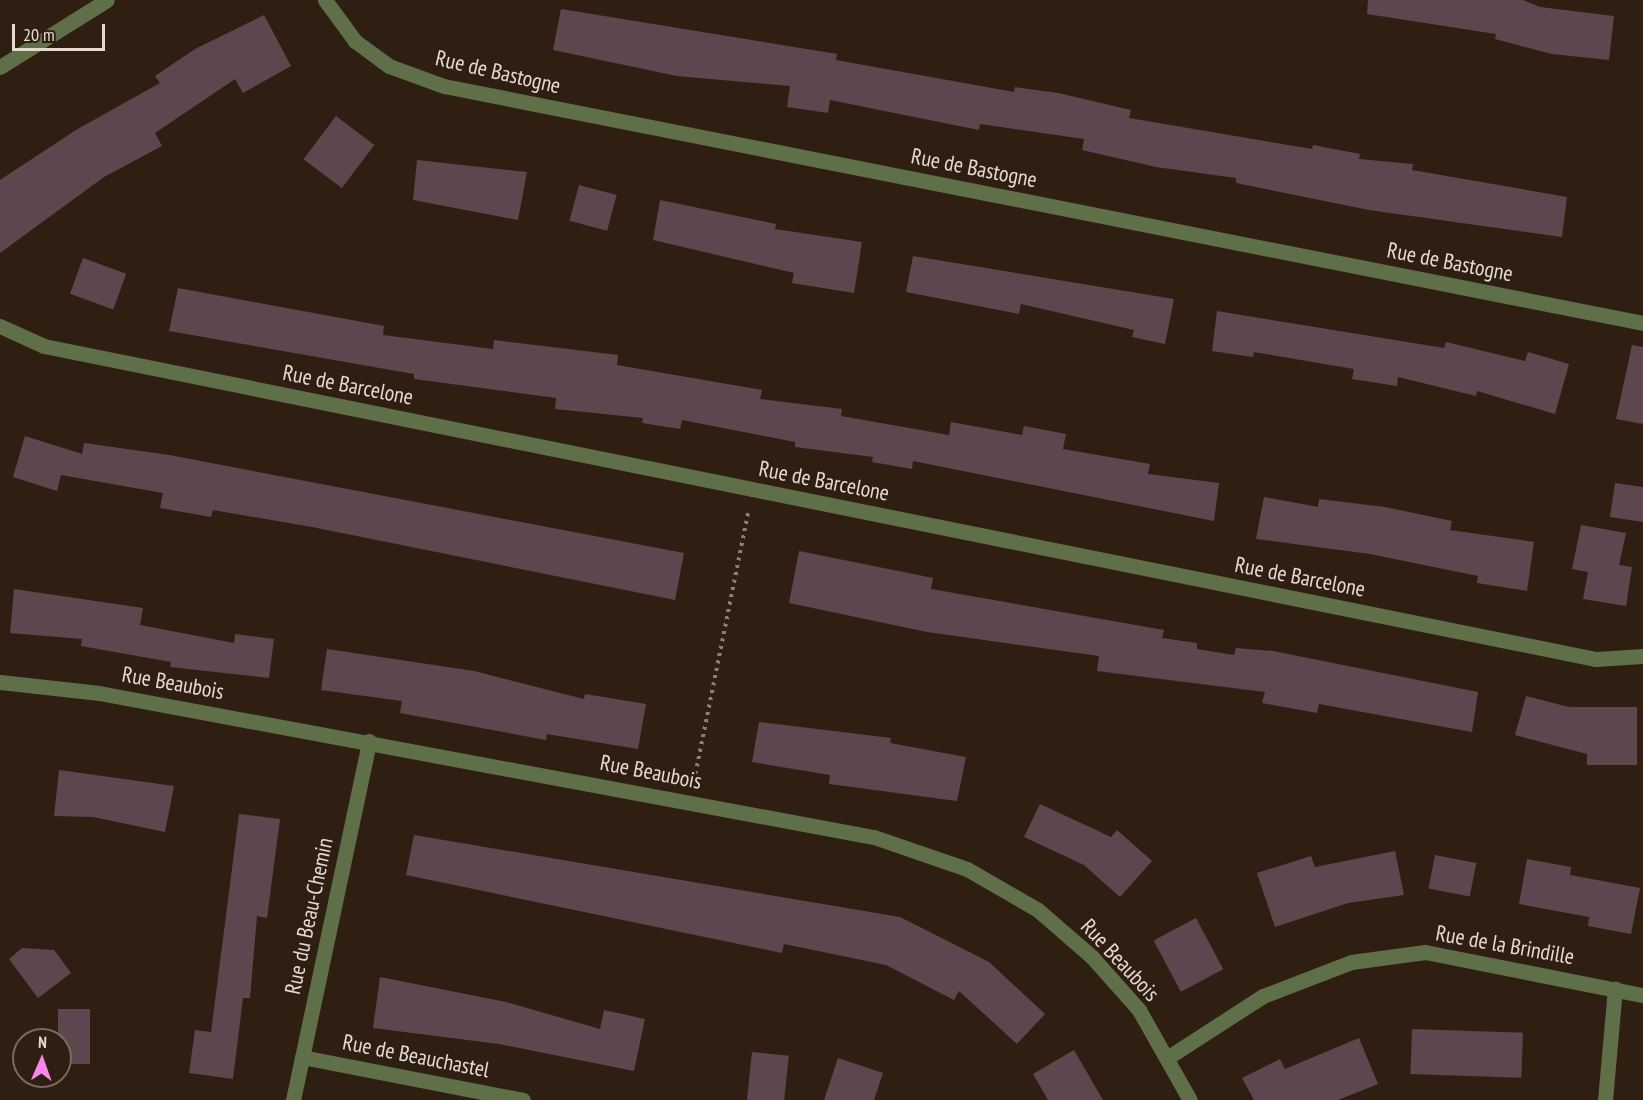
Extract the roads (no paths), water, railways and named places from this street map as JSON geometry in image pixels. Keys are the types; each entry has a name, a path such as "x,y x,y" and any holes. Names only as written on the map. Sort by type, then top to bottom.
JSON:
{"street":[{"path":"0,68 107,0"},
{"name":"Rue de Bastogne","path":"325,0 355,41 389,66 444,86 1643,323"},
{"name":"Rue de Barcelone","path":"0,326 44,346 1596,659 1643,656"},
{"name":"Rue Beaubois","path":"0,682 99,693 369,741 874,837 967,869 1038,910 1092,957 1139,1010 1190,1100"},
{"name":"Rue du Beau-Chemin","path":"293,1100 369,741"},
{"name":"Rue de la Brindille","path":"1167,1058 1263,996 1351,962 1425,952 1643,995"},
{"path":"1605,1100 1615,988"},
{"name":"Rue de Beauchastel","path":"302,1057 523,1100"}]}
